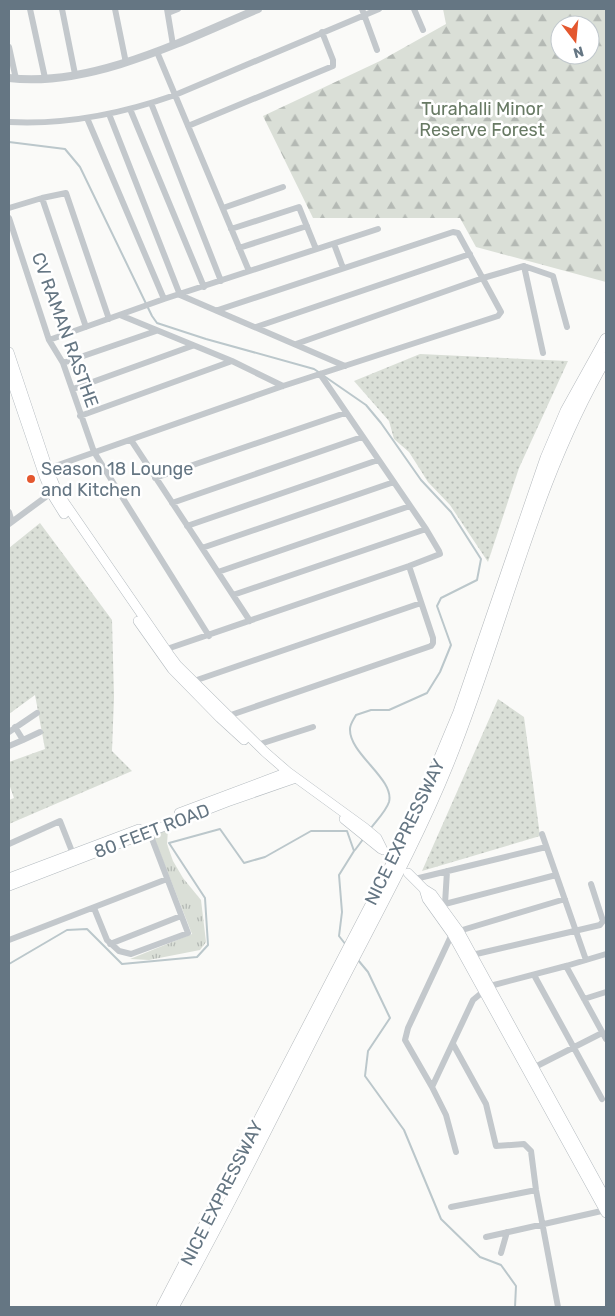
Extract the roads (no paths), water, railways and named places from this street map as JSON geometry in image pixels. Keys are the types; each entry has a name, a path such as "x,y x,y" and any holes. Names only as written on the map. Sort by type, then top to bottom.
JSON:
{"highway":[{"name":"NICE EXPRESSWAY","path":"355,946 439,764 462,704 546,458 566,411 606,339"},
{"name":"NICE EXPRESSWAY","path":"162,1307 414,839 468,715 555,460 574,416 606,358"},
{"name":"NICE EXPRESSWAY","path":"173,1307 247,1167 347,961"}],"main road":[{"path":"9,352 50,492 162,651 290,776"},
{"path":"9,373 45,470 58,494 172,669 220,718 290,776 374,840"},
{"name":"80 FEET ROAD","path":"9,886 290,776"},
{"name":"80 FEET ROAD","path":"9,878 290,776"},
{"path":"412,876 424,889 443,904 455,932 531,1069 606,1211"},
{"path":"424,889 427,899 472,955 487,989"},
{"path":"531,1069 606,1198"}],"street":[{"path":"30,9 45,78"},
{"path":"62,9 75,74"},
{"path":"114,9 126,63"},
{"path":"173,45 167,11 178,9"},
{"path":"9,47 13,78 45,78 75,74 126,63 157,52 258,9"},
{"path":"9,122 39,123 87,118 151,104 322,32 363,12 379,9"},
{"path":"414,9 423,30"},
{"path":"363,12 377,50"},
{"path":"188,126 332,66 333,60 322,32"},
{"path":"157,52 249,271"},
{"path":"151,104 221,281"},
{"path":"130,110 204,287"},
{"path":"109,114 180,295 345,366"},
{"path":"87,118 164,299"},
{"path":"223,208 283,187"},
{"path":"9,208 63,192 67,194 109,319"},
{"path":"42,198 86,327"},
{"path":"231,228 299,208 316,249"},
{"name":"CV RAMAN RASTHE","path":"9,218 49,340 63,363 94,452 209,636"},
{"path":"239,248 307,226"},
{"path":"49,340 164,299 378,229"},
{"path":"45,470 283,386 499,315 500,311 458,233 453,232 218,310"},
{"path":"334,244 343,268"},
{"path":"256,327 470,254"},
{"path":"524,266 543,353"},
{"path":"296,344 483,278 524,266 553,276 567,327"},
{"path":"120,316 232,361 283,386"},
{"path":"63,363 156,331"},
{"path":"73,389 192,346"},
{"path":"80,416 232,361"},
{"path":"162,651 440,554 440,550 426,529 320,374"},
{"path":"155,478 345,413"},
{"path":"172,503 362,438"},
{"path":"132,440 250,621"},
{"path":"187,526 378,460"},
{"path":"202,548 394,482"},
{"path":"9,512 11,523 50,492"},
{"path":"218,572 410,506"},
{"path":"233,595 426,529"},
{"path":"228,716 431,646 433,640 409,566"},
{"path":"194,681 422,603"},
{"path":"9,732 37,713"},
{"path":"15,727 23,740"},
{"path":"257,744 313,727"},
{"path":"9,746 40,732"},
{"path":"9,844 60,821 73,854"},
{"path":"94,908 110,944 117,950 131,954 188,933 149,831"},
{"path":"542,834 586,960"},
{"path":"412,876 447,871 546,847"},
{"path":"447,871 443,904 556,874"},
{"path":"9,940 167,879"},
{"path":"472,955 600,925 603,921 591,884"},
{"path":"456,1152 446,1115 404,1040 408,1028 455,932 565,900"},
{"path":"110,944 181,916"},
{"path":"432,1087 473,1000 487,989 606,954"},
{"path":"531,1069 575,1047 604,1036 566,966"},
{"path":"534,975 602,1099"},
{"path":"584,1000 606,992"},
{"path":"453,1044 486,1104 496,1146 524,1144 531,1151 536,1190 544,1224 558,1307"},
{"path":"451,1207 536,1190"},
{"path":"486,1237 606,1211"},
{"path":"501,1253 507,1232"}],"waterway":[{"path":"9,142 65,149 80,167 157,323 206,339 314,369 320,373"},
{"path":"324,376 366,405 421,480 451,512 481,559 477,580 441,598 437,606 451,645 440,672 427,693 389,710 371,710 356,715 351,723 352,738 357,748 379,775 389,793 388,805 371,828"},
{"path":"9,964 67,930 87,929 122,964 197,957 208,945 205,898 169,843 220,829 244,863 265,857 311,831 347,831 354,851 339,875 342,912 339,936 346,945"},
{"path":"355,850 364,838"},
{"path":"358,960 368,972 390,1018 368,1051 365,1076 404,1130 441,1219 480,1257 501,1265 516,1286 515,1307"}],"place":[{"name":"Season 18 Lounge and Kitchen","path":"31,479"}],"park label":[{"name":"Turahalli Minor Reserve Forest","path":"482,119"}]}
